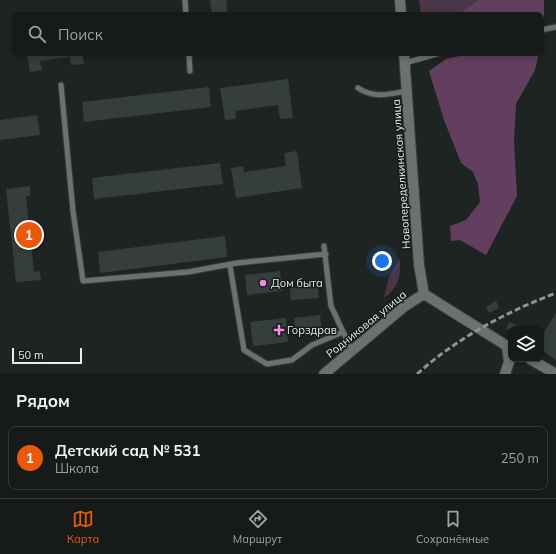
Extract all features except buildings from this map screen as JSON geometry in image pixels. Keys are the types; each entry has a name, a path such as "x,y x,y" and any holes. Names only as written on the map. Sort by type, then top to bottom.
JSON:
{"main road":[{"path":"400,0 401,12"},
{"name":"Новопеределкинская улица","path":"405,58 419,265 424,294"},
{"path":"424,294 508,347"},
{"name":"Родниковая улица","path":"324,374 405,306 424,294"},
{"path":"506,374 509,362"},
{"path":"535,362 556,374"},
{"path":"539,374 551,374"}],"lane":[{"path":"185,0 186,12"},
{"path":"544,29 556,27"},
{"path":"189,56 190,71"},
{"path":"405,58 419,56"},
{"path":"61,85 83,281 188,272 230,266 237,263 326,254"},
{"path":"358,88 368,94 377,95 408,91"},
{"path":"324,246 330,306 352,351"},
{"path":"230,266 244,350 267,364 292,360 312,345 343,332"}],"shaded area":[{"path":"419,0 544,0 544,12 421,12"},
{"path":"479,0 544,0 544,12 461,12"},
{"path":"460,56 538,56 535,70 516,104 514,141 517,196 486,255 460,240 451,241 450,226 466,220 480,202 478,184 473,172 461,163 444,120 429,71 446,59"},
{"path":"400,258 398,281 393,290 384,298 389,277"}],"railway":[{"path":"417,374 432,361 483,327 537,300 556,293"}],"place":[{"name":"Детский сад № 531","path":"29,235"},
{"name":"Дом быта","path":"263,283"},
{"name":"Горздрав","path":"279,330"}]}
